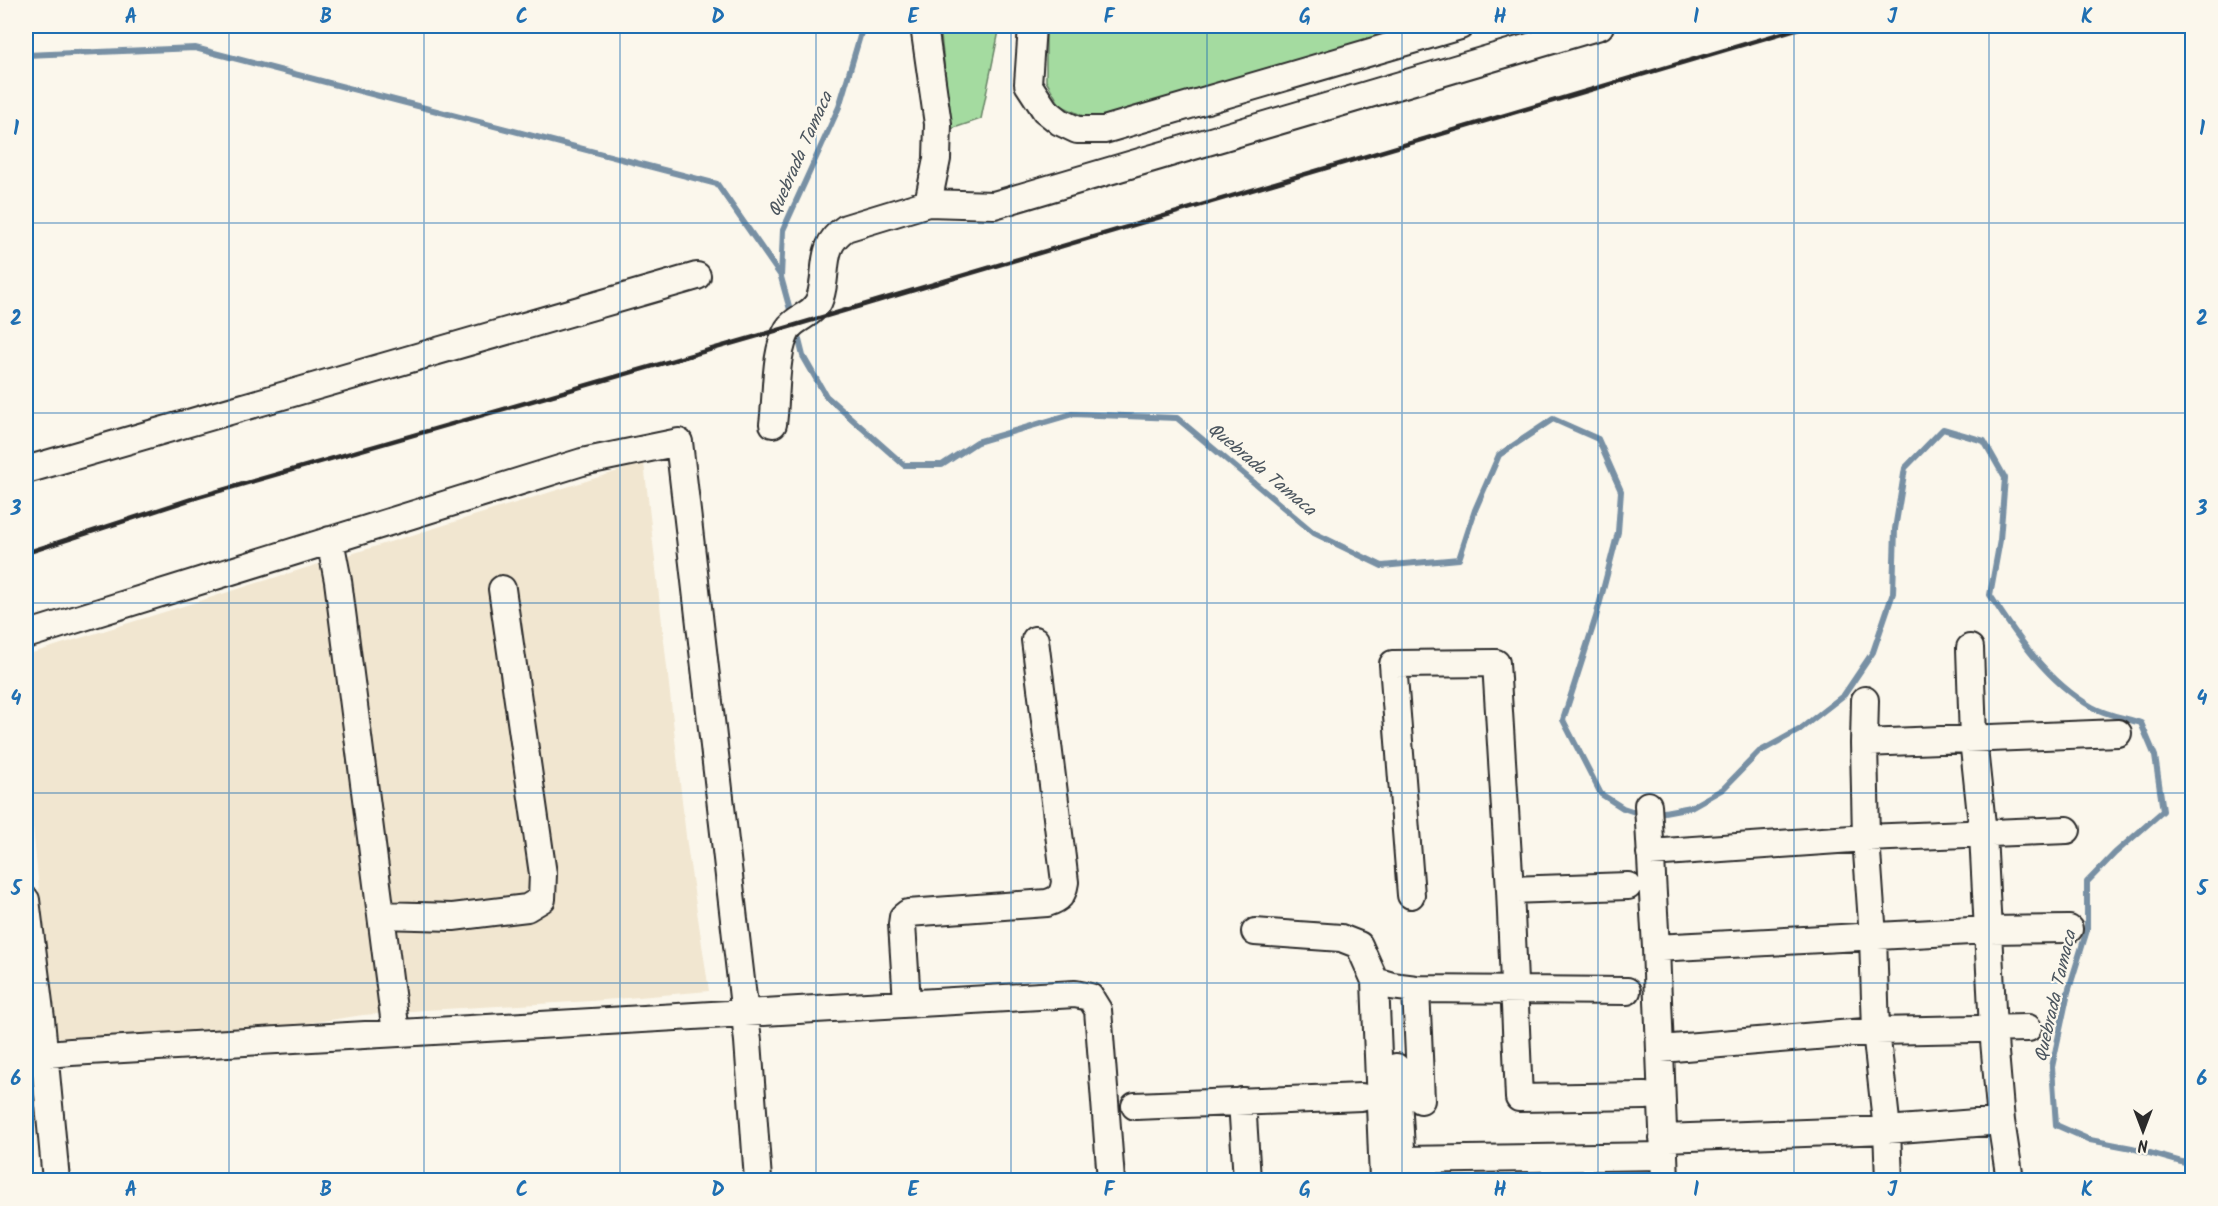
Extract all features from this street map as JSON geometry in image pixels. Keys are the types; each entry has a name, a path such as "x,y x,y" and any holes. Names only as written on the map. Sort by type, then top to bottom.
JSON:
{"street":[{"path":"924,26 938,124 937,159 928,203"},
{"path":"1032,26 1028,84 1045,110 1060,123 1077,130 1104,130 1460,26"},
{"path":"773,424 781,347 789,327 808,315 820,300 829,243 846,228 928,203 994,205 1600,26"},
{"path":"26,470 697,276"},
{"path":"26,635 582,462 679,442 744,1012 758,1180"},
{"path":"330,540 338,581 396,1033"},
{"path":"381,915 453,917 527,908 542,899 543,874 502,589"},
{"path":"907,1002 902,924 903,917 908,913 1047,903 1057,900 1064,893 1065,882 1035,640"},
{"path":"1970,648 1973,739 1983,834 1993,1029 2001,1121 2010,1180"},
{"path":"1411,895 1393,664 1496,663 1510,890 1519,1098 1645,1096"},
{"path":"1865,700 1866,838 1873,937 1876,1031 1887,1131 1889,1180"},
{"path":"1864,743 2118,733"},
{"path":"1648,805 1664,1158"},
{"path":"1650,853 1866,838 2067,830"},
{"path":"1510,890 1628,886"},
{"path":"26,900 34,1055 56,1180"},
{"path":"1656,948 1989,930 2069,929"},
{"path":"1255,932 1341,938 1359,945 1394,985 1421,1100"},
{"path":"1394,985 1628,991"},
{"path":"1394,985 1403,1170 1664,1158 1887,1131 2001,1121"},
{"path":"1383,1180 1394,985"},
{"path":"34,1055 907,1002 1075,994 1090,998 1098,1010 1111,1180"},
{"path":"1660,1049 1876,1031 2028,1028"},
{"path":"1135,1106 1360,1097"},
{"path":"1242,1101 1247,1180"}],"shaded area":[{"path":"644,463 687,845 709,991 592,1001 363,1015 283,1027 68,1039 53,1036 26,753 26,655"}],"green space":[{"path":"940,26 1000,26 981,119 951,129"},
{"path":"1046,26 1446,26 1120,116 1089,119 1060,105 1046,81"}],"waterway":[{"name":"Quebrada Tamaca","path":"792,317 781,277 783,230 839,107 863,26"},
{"path":"26,55 195,48 717,184 781,276"},
{"name":"Quebrada Tamaca","path":"797,332 803,356 826,396 904,465 942,465 977,442 1072,414 1177,418 1314,533 1382,566 1459,559 1475,510 1499,455 1553,419 1598,439 1621,491 1618,532 1596,617 1563,720 1601,794 1623,808 1641,814"},
{"name":"Quebrada Tamaca","path":"1659,813 1691,807 1723,789 1759,752 1799,730 1844,695 1873,652 1893,593 1895,529 1905,468 1943,429 1984,441 2005,478 2000,540 1990,595 2011,627 2061,685 2097,710 2141,723 2155,756 2163,811 2115,853 2087,882 2087,930 2068,992 2052,1067 2056,1125 2090,1140 2132,1148 2192,1165"}],"railway":[{"path":"26,553 198,497 789,327 1806,26"}]}
